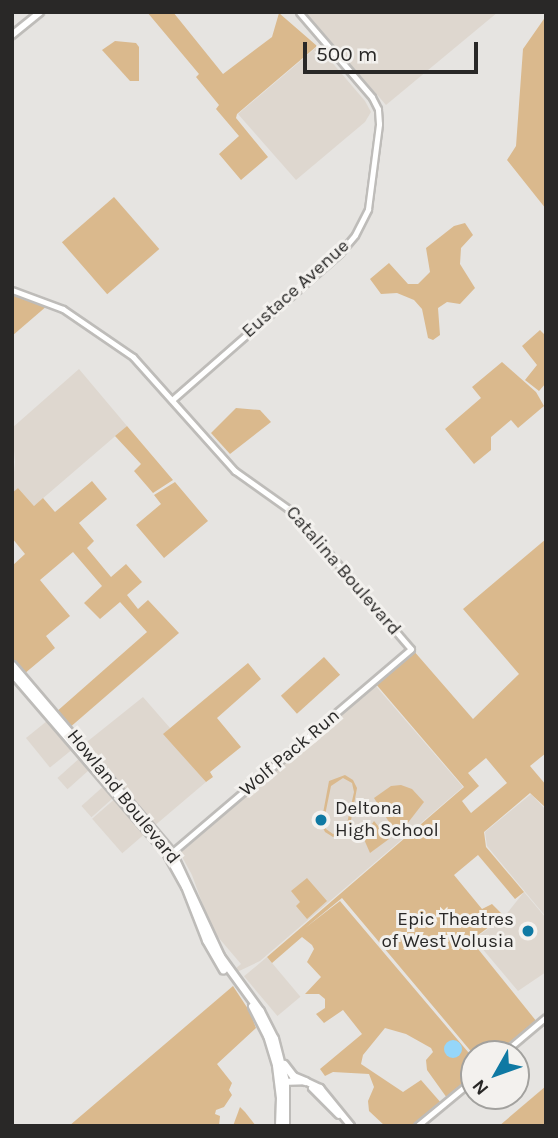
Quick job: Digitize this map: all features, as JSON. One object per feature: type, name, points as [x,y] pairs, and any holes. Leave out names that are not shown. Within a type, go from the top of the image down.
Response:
[{"type":"main road","points":[[12,35],[40,12]]},
{"type":"main road","name":"Howland Boulevard","points":[[12,665],[170,854],[220,956],[257,1009]]},
{"type":"main road","name":"Howland Boulevard","points":[[12,673],[170,854]]},
{"type":"main road","points":[[257,1009],[290,1073],[325,1092],[351,1126]]},
{"type":"main road","points":[[257,1009],[282,1084],[279,1126]]},
{"type":"main road","points":[[280,1057],[285,1126]]},
{"type":"main road","points":[[282,1084],[305,1081]]},
{"type":"main road","points":[[282,1084],[300,1084],[315,1090],[351,1126]]},
{"type":"street","name":"Eustace Avenue","points":[[172,400],[340,253],[355,235],[368,209],[379,124],[378,109],[372,97],[299,12]]},
{"type":"street","name":"Catalina Boulevard","points":[[12,290],[50,303],[80,320],[133,357],[235,471],[294,513],[411,649]]},
{"type":"street","name":"Wolf Pack Run","points":[[170,854],[411,649]]},
{"type":"street","points":[[519,1040],[546,1017]]},
{"type":"street","points":[[418,1126],[460,1091]]},
{"type":"shaded area","points":[[147,12],[173,12],[223,74],[272,37],[279,13],[317,46],[237,114],[236,118],[268,157],[241,180],[219,154],[239,136],[216,109],[219,105],[196,77],[199,74]]},
{"type":"shaded area","points":[[305,12],[498,12],[386,105]]},
{"type":"shaded area","points":[[546,16],[546,209],[507,160],[516,146],[523,49]]},
{"type":"shaded area","points":[[115,41],[136,43],[139,47],[139,81],[130,81],[102,50]]},
{"type":"shaded area","points":[[318,46],[365,101],[371,112],[365,122],[296,180],[238,114]]},
{"type":"shaded area","points":[[114,197],[159,249],[107,294],[62,242]]},
{"type":"shaded area","points":[[465,223],[473,235],[461,248],[460,264],[475,288],[460,304],[447,302],[438,308],[440,335],[433,340],[428,338],[422,309],[414,300],[397,293],[381,294],[370,279],[389,263],[408,284],[418,284],[430,272],[426,248],[454,226]]},
{"type":"shaded area","points":[[12,292],[48,305],[12,336]]},
{"type":"shaded area","points":[[540,330],[546,336],[546,383],[539,391],[525,380],[537,365],[522,346]]},
{"type":"shaded area","points":[[502,362],[536,392],[544,406],[518,428],[511,420],[491,437],[491,450],[474,464],[445,429],[481,398],[472,387]]},
{"type":"shaded area","points":[[79,369],[127,426],[34,506],[18,488],[12,493],[15,462],[12,428]]},
{"type":"shaded area","points":[[236,408],[260,410],[271,422],[230,454],[211,433]]},
{"type":"shaded area","points":[[127,426],[173,480],[153,493],[134,471],[141,464],[115,436]]},
{"type":"shaded area","points":[[92,481],[107,499],[79,523],[94,541],[87,548],[111,577],[126,564],[142,582],[127,595],[138,609],[148,600],[179,633],[68,729],[55,713],[147,632],[120,602],[100,619],[84,603],[102,586],[73,552],[40,580],[70,616],[46,636],[55,648],[24,674],[12,660],[12,566],[25,554],[12,538],[12,493],[18,488],[34,506],[43,498],[55,512]]},
{"type":"shaded area","points":[[175,482],[208,521],[164,558],[136,525],[161,504],[154,495]]},
{"type":"shaded area","points":[[546,539],[546,753],[530,766],[546,785],[546,808],[530,793],[484,832],[486,847],[524,892],[515,899],[478,855],[454,875],[482,909],[492,904],[504,916],[474,938],[474,944],[537,1022],[516,1040],[461,1040],[342,898],[305,928],[340,901],[460,1042],[460,1087],[447,1098],[427,1070],[426,1060],[433,1052],[431,1048],[406,1034],[385,1028],[363,1055],[361,1064],[403,1092],[421,1080],[442,1104],[414,1126],[385,1126],[369,1111],[368,1101],[374,1087],[369,1074],[333,1072],[325,1076],[320,1069],[362,1034],[343,1010],[324,1023],[316,1014],[325,1008],[325,999],[319,994],[305,994],[321,977],[307,962],[314,949],[312,945],[302,937],[272,963],[267,957],[464,787],[375,683],[413,650],[473,719],[519,674],[463,609]],"holes":[[[486,758],[507,783],[471,813],[462,801],[479,786],[468,773]]]},
{"type":"shaded area","points":[[324,657],[340,675],[297,714],[281,696]]},
{"type":"shaded area","points":[[248,663],[261,679],[217,718],[241,747],[210,772],[213,777],[206,782],[163,734]]},
{"type":"shaded area","name":"Deltona High School","points":[[375,685],[463,787],[260,961],[237,972],[235,969],[241,964],[212,930],[192,875],[180,853]]},
{"type":"shaded area","points":[[143,697],[170,728],[164,734],[206,782],[153,827],[83,745]]},
{"type":"shaded area","points":[[47,721],[71,751],[50,768],[26,738]]},
{"type":"shaded area","points":[[82,756],[92,767],[68,789],[57,778]]},
{"type":"shaded area","points":[[345,775],[353,780],[357,788],[349,831],[333,837],[325,832],[321,824],[329,781]],"holes":[[[343,778],[352,783],[354,792],[346,828],[333,834],[326,829],[324,820],[331,786]]]},
{"type":"shaded area","points":[[106,784],[116,795],[92,817],[81,806]]},
{"type":"shaded area","points":[[401,785],[412,789],[424,802],[407,824],[394,830],[374,798],[391,786]]},
{"type":"shaded area","points":[[531,794],[546,810],[546,917],[487,846],[485,832]]},
{"type":"shaded area","points":[[117,797],[147,832],[122,853],[92,819]]},
{"type":"shaded area","points":[[374,821],[389,839],[370,853],[363,837]]},
{"type":"shaded area","points":[[307,878],[327,901],[307,919],[296,906],[300,902],[291,891]]},
{"type":"shaded area","points":[[524,892],[546,918],[546,972],[518,991],[475,940],[475,945],[517,996],[474,944],[474,939],[504,917]]},
{"type":"shaded area","points":[[267,957],[300,997],[277,1016],[244,976]]},
{"type":"shaded area","points":[[233,986],[250,1012],[256,1028],[217,1064],[232,1083],[229,1090],[232,1095],[224,1107],[216,1110],[215,1114],[220,1116],[219,1126],[69,1126]]},
{"type":"shaded area","points":[[546,1086],[546,1126],[499,1126],[518,1110],[530,1110],[530,1100]]},
{"type":"shaded area","points":[[240,1107],[245,1112],[256,1126],[233,1126]]},
{"type":"water","points":[[453,1040],[459,1043],[459,1055],[453,1058],[447,1055],[444,1049],[447,1043]]},
{"type":"place","name":"Deltona High School","points":[[321,820]]},
{"type":"place","name":"Epic Theatres of West Volusia","points":[[528,931]]}]
